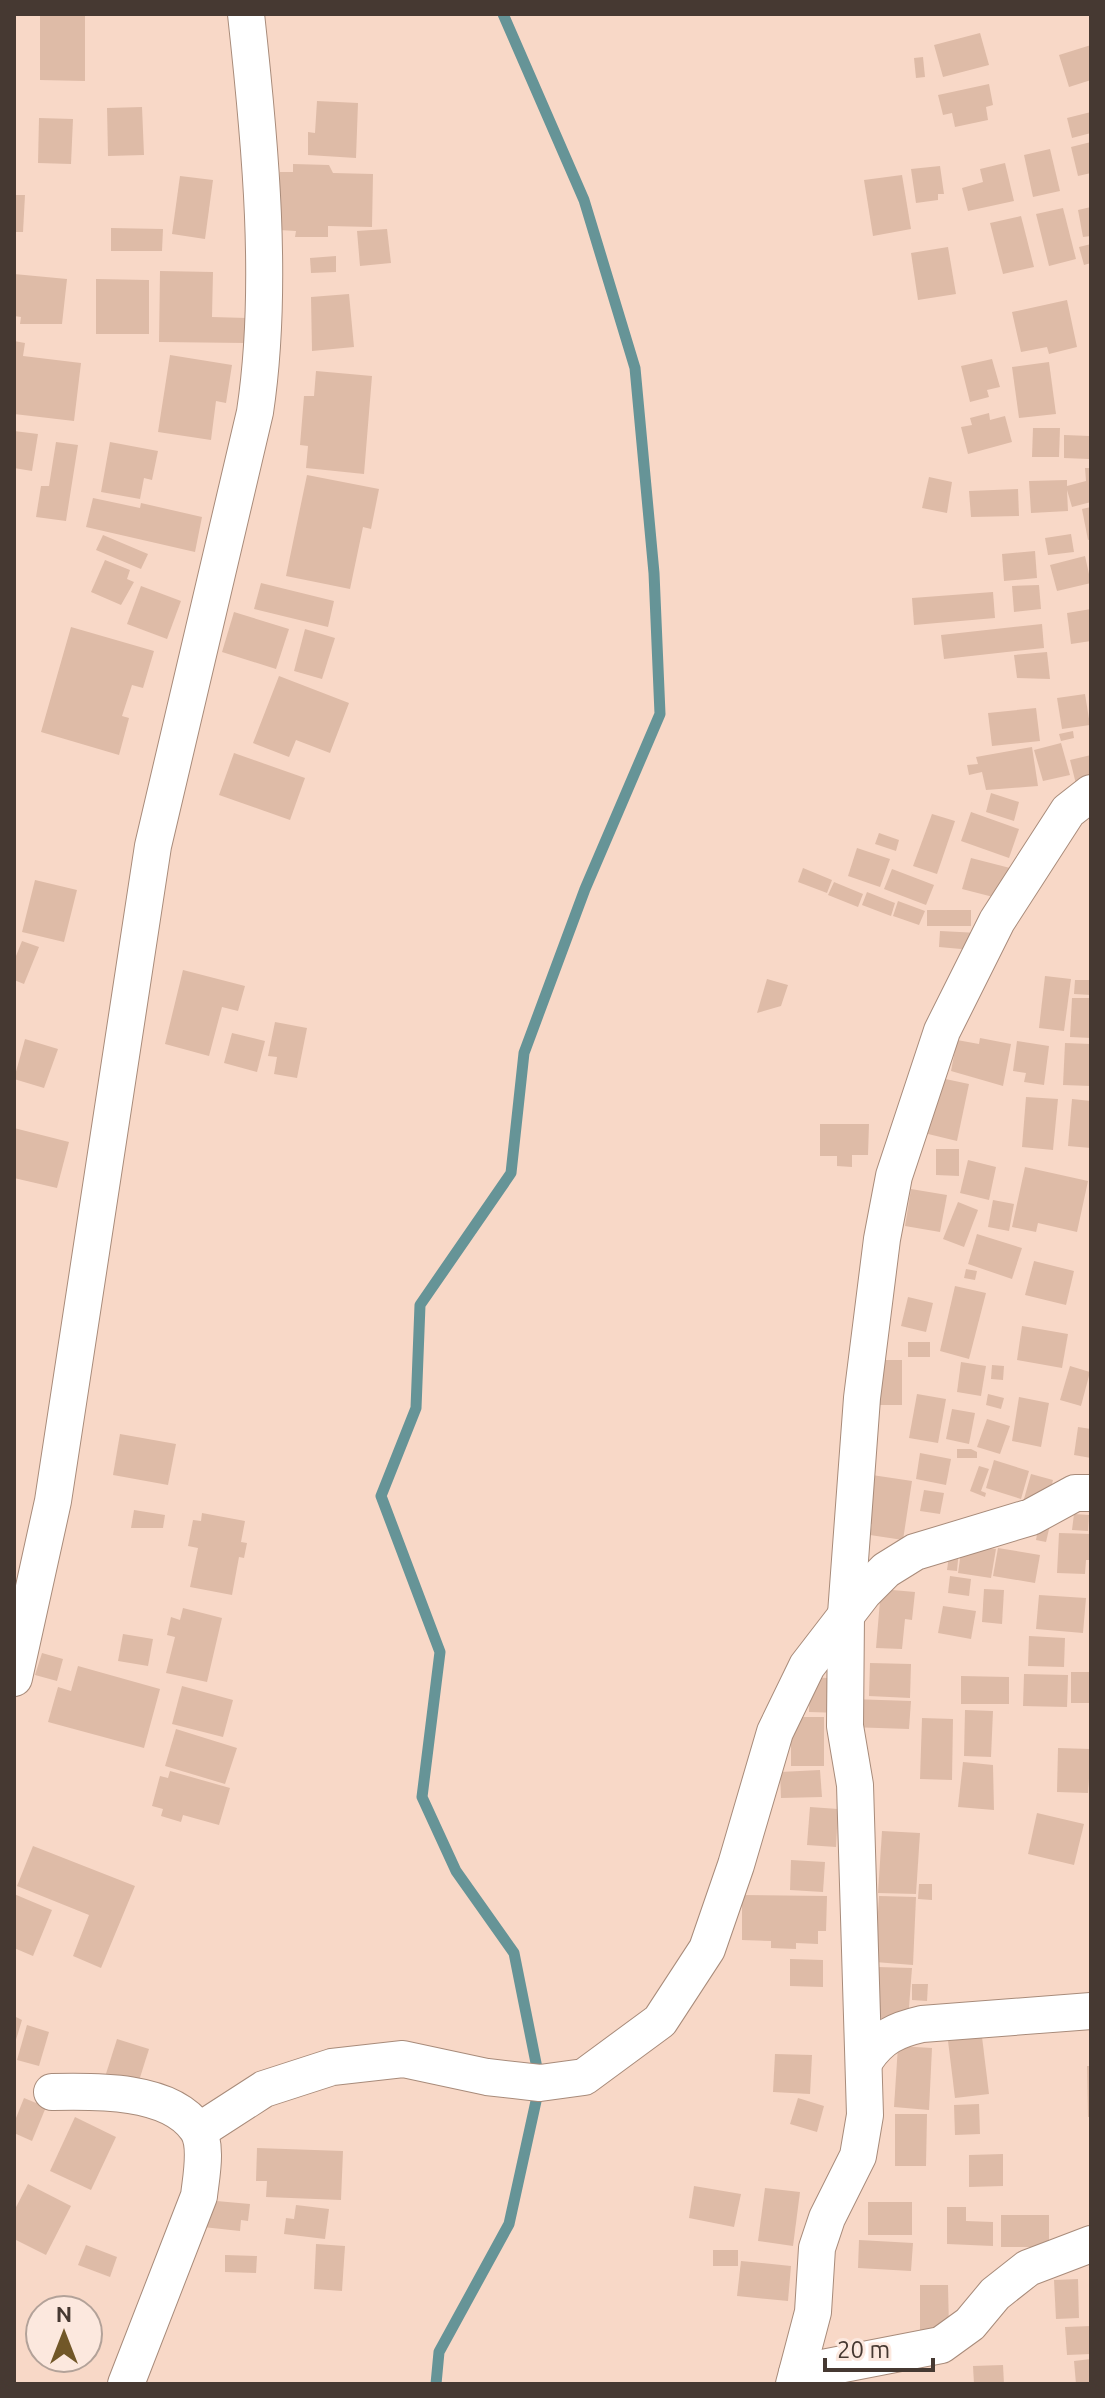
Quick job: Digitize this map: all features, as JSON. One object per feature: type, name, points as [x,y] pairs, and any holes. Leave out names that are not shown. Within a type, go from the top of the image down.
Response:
[{"type":"street","points":[[14,1678],[53,1501],[153,846],[255,412],[262,364],[265,307],[254,89],[246,14]]},
{"type":"street","points":[[1091,793],[1068,811],[997,921],[942,1031],[894,1176],[882,1239],[862,1398],[846,1614],[845,1726],[855,1785],[866,2059],[865,2115],[858,2156],[827,2218],[817,2248],[813,2312],[795,2379],[941,2345],[970,2324],[995,2294],[1028,2268],[1091,2244]]},
{"type":"street","points":[[199,2131],[264,2089],[332,2067],[403,2059],[527,2082],[584,2077],[660,2021],[707,1949],[775,1732],[807,1666],[846,1614],[886,1570],[915,1552],[1031,1517],[1086,1492]]},
{"type":"street","points":[[866,2059],[887,2036],[922,2024],[1091,2011]]},
{"type":"street","points":[[52,2092],[113,2091],[178,2109],[199,2131],[203,2164],[199,2196],[126,2384]]},
{"type":"building","points":[[40,14],[85,14],[85,81],[40,80]]},
{"type":"building","points":[[980,33],[989,65],[943,77],[934,45]]},
{"type":"building","points":[[1091,45],[1091,80],[1069,87],[1059,55]]},
{"type":"building","points":[[923,57],[925,77],[916,78],[914,58]]},
{"type":"building","points":[[989,84],[993,105],[986,107],[988,120],[955,127],[952,113],[943,115],[938,95]]},
{"type":"building","points":[[317,101],[358,103],[356,158],[308,155],[308,132],[315,133]]},
{"type":"building","points":[[142,107],[144,155],[108,156],[107,108]]},
{"type":"building","points":[[1091,112],[1091,133],[1072,138],[1067,118]]},
{"type":"building","points":[[39,118],[73,119],[71,164],[38,163]]},
{"type":"building","points":[[1091,142],[1091,173],[1078,176],[1071,147]]},
{"type":"building","points":[[1050,149],[1060,191],[1033,197],[1024,155]]},
{"type":"building","points":[[1005,163],[1014,201],[968,211],[962,188],[983,182],[980,169]]},
{"type":"building","points":[[293,164],[329,165],[333,173],[373,174],[372,227],[328,226],[328,237],[295,237],[296,231],[279,230],[280,172],[293,172]]},
{"type":"building","points":[[940,166],[944,194],[938,194],[938,200],[916,203],[911,169]]},
{"type":"building","points":[[902,175],[911,229],[873,236],[864,180]]},
{"type":"building","points":[[180,176],[213,180],[205,239],[172,234]]},
{"type":"building","points":[[14,195],[25,195],[23,232],[14,232]]},
{"type":"building","points":[[1091,207],[1091,236],[1083,237],[1078,210]]},
{"type":"building","points":[[1063,208],[1076,259],[1049,266],[1036,214]]},
{"type":"building","points":[[1021,216],[1034,267],[1003,274],[990,223]]},
{"type":"building","points":[[111,228],[163,229],[162,251],[111,251]]},
{"type":"building","points":[[387,229],[391,263],[360,266],[357,231]]},
{"type":"building","points":[[1091,244],[1091,263],[1084,265],[1079,247]]},
{"type":"building","points":[[948,247],[956,294],[918,300],[911,253]]},
{"type":"building","points":[[336,256],[336,272],[311,273],[310,258]]},
{"type":"building","points":[[160,271],[213,272],[212,317],[247,318],[246,343],[159,342]]},
{"type":"building","points":[[14,274],[67,279],[62,324],[20,324],[21,317],[14,316]]},
{"type":"building","points":[[96,279],[149,280],[149,334],[96,334]]},
{"type":"building","points":[[349,294],[354,347],[312,351],[311,297]]},
{"type":"building","points":[[1067,300],[1077,347],[1049,354],[1047,347],[1021,352],[1012,312]]},
{"type":"building","points":[[14,341],[25,343],[23,356],[81,363],[74,421],[14,414]]},
{"type":"building","points":[[170,355],[232,365],[226,403],[216,401],[211,440],[158,432]]},
{"type":"building","points":[[992,359],[1000,387],[987,390],[989,397],[970,402],[961,366]]},
{"type":"building","points":[[1049,362],[1056,414],[1019,418],[1012,367]]},
{"type":"building","points":[[316,371],[372,376],[364,474],[306,468],[308,446],[300,445],[304,396],[314,396]]},
{"type":"building","points":[[989,413],[990,420],[1005,416],[1012,442],[968,454],[961,427],[972,425],[970,418]]},
{"type":"building","points":[[1033,428],[1060,428],[1059,457],[1032,457]]},
{"type":"building","points":[[14,431],[38,434],[32,471],[14,468]]},
{"type":"building","points":[[1064,435],[1090,436],[1089,459],[1064,458]]},
{"type":"building","points":[[56,442],[78,445],[66,521],[36,517],[41,486],[49,486]]},
{"type":"building","points":[[110,442],[158,451],[152,480],[144,478],[140,499],[101,492]]},
{"type":"building","points":[[1085,468],[1091,468],[1091,502],[1072,507],[1067,490],[1068,511],[1031,513],[1029,481],[1067,480],[1067,486],[1086,481]]},
{"type":"building","points":[[307,475],[379,489],[371,529],[363,527],[350,589],[286,576]]},
{"type":"building","points":[[929,477],[952,482],[947,513],[922,508]]},
{"type":"building","points":[[1018,489],[1019,516],[971,517],[969,491]]},
{"type":"building","points":[[93,498],[140,508],[141,503],[202,517],[195,552],[86,527]]},
{"type":"building","points":[[1091,507],[1091,539],[1088,540],[1082,509]]},
{"type":"building","points":[[1071,534],[1074,552],[1048,555],[1045,538]]},
{"type":"building","points":[[103,535],[148,554],[141,569],[96,550]]},
{"type":"building","points":[[1035,551],[1037,578],[1004,581],[1002,554]]},
{"type":"building","points":[[1085,556],[1091,583],[1057,591],[1050,565]]},
{"type":"building","points":[[105,560],[130,570],[127,579],[134,582],[121,605],[91,592]]},
{"type":"building","points":[[261,583],[334,601],[328,627],[254,609]]},
{"type":"building","points":[[1039,585],[1041,609],[1014,612],[1012,586]]},
{"type":"building","points":[[141,586],[181,601],[167,639],[127,624]]},
{"type":"building","points":[[993,592],[995,618],[914,625],[912,598]]},
{"type":"building","points":[[1091,609],[1091,641],[1071,644],[1067,613]]},
{"type":"building","points":[[234,612],[289,629],[276,669],[222,652]]},
{"type":"building","points":[[1042,624],[1044,648],[944,659],[941,635]]},
{"type":"building","points":[[71,627],[154,651],[143,688],[132,685],[122,716],[129,718],[119,755],[41,732]]},
{"type":"building","points":[[305,629],[335,638],[322,679],[294,671]]},
{"type":"building","points":[[1047,652],[1050,679],[1017,678],[1014,655]]},
{"type":"building","points":[[279,676],[349,703],[330,753],[296,740],[289,757],[253,743]]},
{"type":"building","points":[[1085,694],[1090,725],[1062,729],[1057,698]]},
{"type":"building","points":[[1036,708],[1040,741],[992,746],[988,713]]},
{"type":"building","points":[[1073,731],[1074,738],[1061,741],[1059,734]]},
{"type":"building","points":[[1061,743],[1070,775],[1043,781],[1034,750]]},
{"type":"building","points":[[1032,747],[1038,786],[986,790],[982,772],[969,775],[967,765],[978,764],[976,757]]},
{"type":"building","points":[[234,753],[305,778],[290,820],[219,795]]},
{"type":"building","points":[[1091,755],[1091,780],[1076,784],[1070,760]]},
{"type":"building","points":[[991,793],[1019,802],[1014,821],[986,812]]},
{"type":"building","points":[[971,812],[1019,829],[1009,858],[961,841]]},
{"type":"building","points":[[932,814],[955,821],[937,874],[913,866]]},
{"type":"building","points":[[879,833],[899,840],[896,851],[875,844]]},
{"type":"building","points":[[857,848],[890,859],[880,887],[848,876]]},
{"type":"building","points":[[971,858],[1010,868],[1001,899],[962,889]]},
{"type":"building","points":[[803,868],[832,880],[827,893],[798,882]]},
{"type":"building","points":[[892,869],[934,885],[926,905],[884,889]]},
{"type":"building","points":[[35,880],[77,890],[64,942],[22,932]]},
{"type":"building","points":[[834,882],[863,894],[858,907],[828,895]]},
{"type":"building","points":[[867,892],[895,903],[891,916],[862,905]]},
{"type":"building","points":[[898,901],[925,911],[919,925],[893,916]]},
{"type":"building","points":[[927,910],[971,910],[971,926],[927,926]]},
{"type":"building","points":[[940,931],[979,933],[972,950],[939,947]]},
{"type":"building","points":[[22,941],[39,947],[24,984],[14,980],[14,961]]},
{"type":"building","points":[[183,970],[245,986],[238,1011],[222,1007],[209,1056],[165,1044]]},
{"type":"building","points":[[1045,976],[1071,979],[1064,1031],[1039,1028]]},
{"type":"building","points":[[767,979],[788,985],[781,1006],[757,1013]]},
{"type":"building","points":[[1075,980],[1091,980],[1091,995],[1074,994]]},
{"type":"building","points":[[1072,998],[1091,998],[1091,1038],[1070,1037]]},
{"type":"building","points":[[275,1022],[307,1028],[297,1078],[274,1074],[277,1057],[268,1056]]},
{"type":"building","points":[[232,1033],[265,1041],[257,1072],[224,1063]]},
{"type":"building","points":[[980,1038],[1011,1044],[1003,1086],[951,1071],[957,1040],[979,1044]]},
{"type":"building","points":[[25,1039],[58,1049],[44,1088],[14,1079]]},
{"type":"building","points":[[1017,1041],[1049,1046],[1044,1085],[1024,1082],[1026,1073],[1013,1071]]},
{"type":"building","points":[[1065,1043],[1091,1044],[1091,1086],[1063,1085]]},
{"type":"building","points":[[936,1077],[969,1084],[957,1141],[924,1133]]},
{"type":"building","points":[[1026,1097],[1058,1099],[1053,1150],[1022,1147]]},
{"type":"building","points":[[1072,1099],[1091,1101],[1091,1148],[1068,1146]]},
{"type":"building","points":[[820,1124],[869,1124],[868,1155],[852,1155],[852,1167],[837,1166],[837,1156],[820,1156]]},
{"type":"building","points":[[14,1128],[69,1142],[57,1188],[14,1178]]},
{"type":"building","points":[[936,1149],[959,1149],[959,1176],[936,1175]]},
{"type":"building","points":[[968,1160],[996,1167],[989,1200],[960,1193]]},
{"type":"building","points":[[1025,1167],[1088,1181],[1077,1232],[1038,1223],[1036,1232],[1012,1227]]},
{"type":"building","points":[[911,1189],[947,1195],[940,1232],[905,1226]]},
{"type":"building","points":[[993,1200],[1014,1204],[1009,1231],[988,1227]]},
{"type":"building","points":[[958,1202],[978,1210],[964,1247],[943,1239]]},
{"type":"building","points":[[977,1234],[1022,1248],[1012,1279],[968,1264]]},
{"type":"building","points":[[1034,1261],[1074,1271],[1066,1305],[1025,1295]]},
{"type":"building","points":[[966,1269],[977,1271],[975,1280],[964,1278]]},
{"type":"building","points":[[955,1286],[986,1293],[969,1359],[940,1351]]},
{"type":"building","points":[[908,1297],[933,1303],[926,1332],[901,1326]]},
{"type":"building","points":[[1022,1326],[1068,1334],[1062,1368],[1017,1360]]},
{"type":"building","points":[[908,1342],[930,1342],[930,1357],[908,1357]]},
{"type":"building","points":[[872,1360],[902,1360],[902,1405],[872,1405]]},
{"type":"building","points":[[961,1362],[986,1366],[981,1396],[957,1392]]},
{"type":"building","points":[[992,1365],[1004,1366],[1003,1380],[991,1379]]},
{"type":"building","points":[[1070,1366],[1090,1372],[1081,1406],[1060,1400]]},
{"type":"building","points":[[917,1394],[946,1399],[938,1443],[909,1438]]},
{"type":"building","points":[[988,1394],[1004,1398],[1001,1409],[986,1405]]},
{"type":"building","points":[[1019,1397],[1049,1403],[1041,1447],[1012,1441]]},
{"type":"building","points":[[952,1409],[975,1413],[969,1444],[946,1439]]},
{"type":"building","points":[[987,1419],[1010,1426],[1000,1454],[977,1447]]},
{"type":"building","points":[[1078,1427],[1091,1429],[1091,1458],[1074,1455]]},
{"type":"building","points":[[120,1434],[176,1444],[168,1485],[113,1475]]},
{"type":"building","points":[[957,1449],[971,1449],[977,1452],[977,1458],[957,1458]]},
{"type":"building","points":[[920,1453],[951,1459],[946,1485],[916,1479]]},
{"type":"building","points":[[994,1460],[1029,1471],[1021,1499],[986,1488]]},
{"type":"building","points":[[979,1466],[989,1469],[981,1491],[986,1493],[985,1497],[970,1491]]},
{"type":"building","points":[[1031,1474],[1053,1480],[1049,1496],[1022,1506]]},
{"type":"building","points":[[872,1475],[912,1481],[903,1540],[870,1535],[872,1524],[864,1522]]},
{"type":"building","points":[[924,1490],[944,1493],[940,1514],[920,1511]]},
{"type":"building","points":[[134,1510],[165,1515],[163,1528],[131,1528]]},
{"type":"building","points":[[202,1513],[245,1521],[241,1542],[247,1543],[244,1558],[239,1557],[232,1595],[190,1587],[198,1548],[188,1546],[193,1520],[201,1521]]},
{"type":"building","points":[[1074,1514],[1089,1515],[1088,1531],[1072,1530]]},
{"type":"building","points":[[1039,1524],[1050,1525],[1046,1542],[1036,1540]]},
{"type":"building","points":[[1059,1533],[1091,1534],[1091,1560],[1086,1560],[1085,1574],[1057,1573]]},
{"type":"building","points":[[962,1545],[996,1549],[991,1578],[958,1573]]},
{"type":"building","points":[[950,1548],[959,1549],[957,1571],[947,1570]]},
{"type":"building","points":[[998,1548],[1040,1555],[1035,1583],[993,1576]]},
{"type":"building","points":[[950,1576],[971,1579],[969,1596],[948,1593]]},
{"type":"building","points":[[881,1589],[915,1592],[912,1620],[905,1619],[902,1649],[876,1648]]},
{"type":"building","points":[[984,1589],[1004,1590],[1002,1624],[982,1622]]},
{"type":"building","points":[[1039,1595],[1086,1598],[1083,1633],[1036,1629]]},
{"type":"building","points":[[943,1606],[976,1611],[971,1639],[938,1633]]},
{"type":"building","points":[[183,1608],[222,1618],[207,1682],[166,1673],[175,1637],[167,1635],[171,1617],[180,1620]]},
{"type":"building","points":[[123,1634],[153,1639],[148,1666],[118,1661]]},
{"type":"building","points":[[1029,1636],[1065,1638],[1064,1667],[1028,1666]]},
{"type":"building","points":[[42,1653],[63,1659],[57,1681],[35,1675]]},
{"type":"building","points":[[870,1663],[911,1664],[910,1698],[869,1696]]},
{"type":"building","points":[[78,1666],[160,1689],[144,1748],[48,1722],[58,1687],[71,1691]]},
{"type":"building","points":[[1071,1672],[1091,1672],[1091,1703],[1071,1703]]},
{"type":"building","points":[[1024,1674],[1068,1675],[1067,1707],[1023,1706]]},
{"type":"building","points":[[961,1676],[1009,1677],[1009,1704],[961,1704]]},
{"type":"building","points":[[810,1677],[843,1679],[842,1713],[809,1712]]},
{"type":"building","points":[[182,1686],[233,1700],[223,1737],[172,1724]]},
{"type":"building","points":[[851,1699],[911,1701],[909,1729],[849,1727]]},
{"type":"building","points":[[965,1710],[993,1711],[991,1757],[964,1756]]},
{"type":"building","points":[[791,1717],[824,1717],[824,1766],[791,1766]]},
{"type":"building","points":[[922,1718],[953,1719],[952,1780],[920,1779]]},
{"type":"building","points":[[176,1729],[237,1748],[225,1784],[165,1766]]},
{"type":"building","points":[[1058,1748],[1091,1749],[1088,1793],[1057,1792]]},
{"type":"building","points":[[963,1762],[993,1765],[994,1810],[958,1807]]},
{"type":"building","points":[[820,1770],[822,1797],[781,1798],[780,1772]]},
{"type":"building","points":[[170,1771],[230,1788],[219,1825],[183,1815],[181,1822],[161,1816],[163,1809],[152,1806],[160,1776],[168,1778]]},
{"type":"building","points":[[810,1807],[838,1809],[836,1847],[807,1845]]},
{"type":"building","points":[[1037,1813],[1084,1824],[1074,1865],[1028,1854]]},
{"type":"building","points":[[882,1831],[920,1833],[916,1894],[878,1893]]},
{"type":"building","points":[[33,1846],[135,1886],[101,1968],[73,1956],[89,1915],[17,1886]]},
{"type":"building","points":[[791,1860],[825,1862],[823,1892],[790,1890]]},
{"type":"building","points":[[919,1884],[932,1884],[932,1900],[918,1899]]},
{"type":"building","points":[[14,1894],[52,1910],[33,1956],[14,1948]]},
{"type":"building","points":[[742,1895],[827,1896],[826,1931],[818,1931],[818,1944],[796,1943],[796,1949],[771,1948],[771,1941],[742,1940]]},
{"type":"building","points":[[879,1896],[916,1897],[913,1965],[875,1962]]},
{"type":"building","points":[[790,1959],[823,1960],[823,1987],[790,1986]]},
{"type":"building","points":[[877,1967],[912,1968],[908,2020],[874,2018]]},
{"type":"building","points":[[912,1984],[928,1984],[927,2001],[912,2000]]},
{"type":"building","points":[[14,2016],[22,2020],[15,2043],[14,2043]]},
{"type":"building","points":[[27,2025],[49,2032],[39,2066],[17,2060]]},
{"type":"building","points":[[982,2037],[989,2094],[955,2098],[948,2041]]},
{"type":"building","points":[[117,2039],[149,2049],[137,2087],[105,2077]]},
{"type":"building","points":[[898,2046],[932,2048],[929,2110],[894,2107]]},
{"type":"building","points":[[775,2054],[812,2055],[810,2094],[773,2092]]},
{"type":"building","points":[[1087,2066],[1091,2066],[1091,2117],[1088,2117]]},
{"type":"building","points":[[24,2098],[46,2107],[32,2141],[14,2133],[14,2123]]},
{"type":"building","points":[[798,2098],[824,2106],[817,2132],[790,2124]]},
{"type":"building","points":[[979,2104],[980,2134],[955,2135],[954,2105]]},
{"type":"building","points":[[895,2114],[927,2114],[926,2166],[895,2166]]},
{"type":"building","points":[[75,2117],[116,2137],[91,2190],[50,2171]]},
{"type":"building","points":[[257,2148],[343,2151],[341,2200],[266,2197],[267,2181],[256,2181]]},
{"type":"building","points":[[1003,2154],[1003,2186],[969,2187],[969,2155]]},
{"type":"building","points":[[28,2184],[71,2206],[46,2255],[14,2239],[14,2211]]},
{"type":"building","points":[[694,2186],[741,2194],[734,2227],[689,2218]]},
{"type":"building","points":[[765,2188],[800,2192],[793,2246],[758,2241]]},
{"type":"building","points":[[205,2200],[250,2204],[248,2221],[241,2220],[240,2231],[203,2227]]},
{"type":"building","points":[[868,2202],[912,2202],[912,2235],[868,2235]]},
{"type":"building","points":[[296,2205],[329,2209],[325,2239],[284,2234],[286,2218],[294,2219]]},
{"type":"building","points":[[947,2207],[966,2207],[966,2221],[993,2222],[993,2246],[947,2244]]},
{"type":"building","points":[[1001,2215],[1049,2215],[1049,2247],[1001,2247]]},
{"type":"building","points":[[859,2240],[913,2243],[911,2271],[858,2268]]},
{"type":"building","points":[[316,2244],[345,2246],[342,2291],[314,2289]]},
{"type":"building","points":[[86,2245],[117,2257],[110,2277],[78,2265]]},
{"type":"building","points":[[713,2250],[738,2250],[738,2266],[713,2266]]},
{"type":"building","points":[[225,2255],[257,2256],[256,2273],[225,2272]]},
{"type":"building","points":[[741,2261],[791,2266],[788,2301],[737,2296]]},
{"type":"building","points":[[1078,2279],[1079,2318],[1056,2319],[1054,2280]]},
{"type":"building","points":[[920,2285],[948,2285],[949,2329],[920,2330]]},
{"type":"building","points":[[1091,2326],[1091,2354],[1067,2355],[1065,2327]]},
{"type":"building","points":[[1091,2359],[1091,2384],[1076,2384],[1074,2361]]},
{"type":"building","points":[[1003,2365],[1004,2384],[974,2384],[973,2366]]},
{"type":"waterway","points":[[436,2384],[439,2352],[509,2224],[540,2083],[514,1953],[456,1871],[422,1797],[440,1652],[381,1496],[416,1408],[420,1305],[511,1173],[524,1053],[585,889],[660,714],[654,573],[635,368],[584,200],[503,14]]}]
